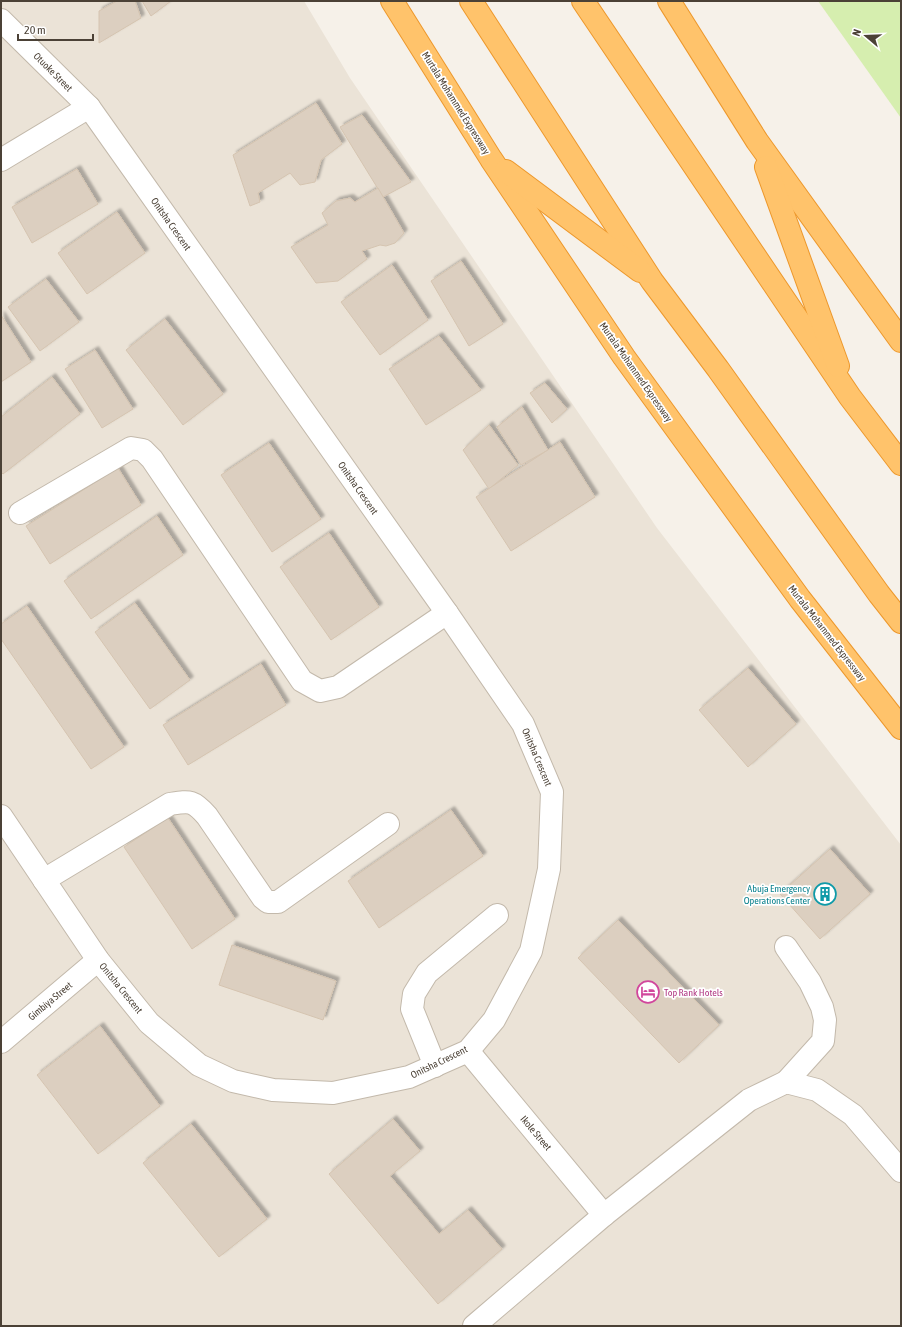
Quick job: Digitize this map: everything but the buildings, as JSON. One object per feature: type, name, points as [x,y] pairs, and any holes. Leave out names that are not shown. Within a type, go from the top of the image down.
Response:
[{"type":"highway","name":"Murtala Mohammed Expressway","points":[[392,1],[491,159],[624,357],[795,592],[901,728]]},
{"type":"highway","points":[[471,1],[652,281],[718,369],[879,594],[901,622]]},
{"type":"highway","points":[[583,1],[850,397],[901,464]]},
{"type":"highway","points":[[669,1],[757,141],[901,341]]},
{"type":"highway","points":[[757,141],[850,397]]},
{"type":"highway","points":[[491,159],[652,281]]},
{"type":"street","name":"Otuoke Street","points":[[1,20],[88,107]]},
{"type":"street","points":[[1,160],[88,107]]},
{"type":"street","name":"Onitsha Crescent","points":[[1,816],[98,960],[149,1023],[199,1065],[233,1081],[273,1090],[333,1093],[409,1077],[468,1051],[494,1020],[531,951],[549,869],[552,792],[523,724],[447,613],[88,107]]},
{"type":"street","points":[[20,514],[130,448],[143,450],[152,459],[302,681],[320,691],[338,687],[447,613]]},
{"type":"street","points":[[44,880],[170,804],[185,802],[197,805],[207,816],[263,898],[268,902],[278,902],[388,824]]},
{"type":"street","points":[[435,1066],[412,1009],[414,994],[427,973],[497,915]]},
{"type":"street","points":[[474,1326],[604,1215],[749,1100],[786,1082],[823,1041],[825,1020],[822,1007],[810,982],[786,947]]},
{"type":"street","name":"Gimbiya Street","points":[[1,1042],[98,960]]},
{"type":"street","name":"Ikole Street","points":[[468,1051],[604,1215]]},
{"type":"street","points":[[786,1082],[817,1090],[853,1115],[901,1171]]},
{"type":"shaded area","points":[[1,1],[304,1],[350,78],[657,528],[901,845],[901,1326],[1,1326]]},
{"type":"green space","points":[[818,1],[901,1],[901,118]]},
{"type":"place","name":"Abuja Emergency Operations Center","points":[[825,894]]},
{"type":"place","name":"Top Rank Hotels","points":[[648,992]]}]
